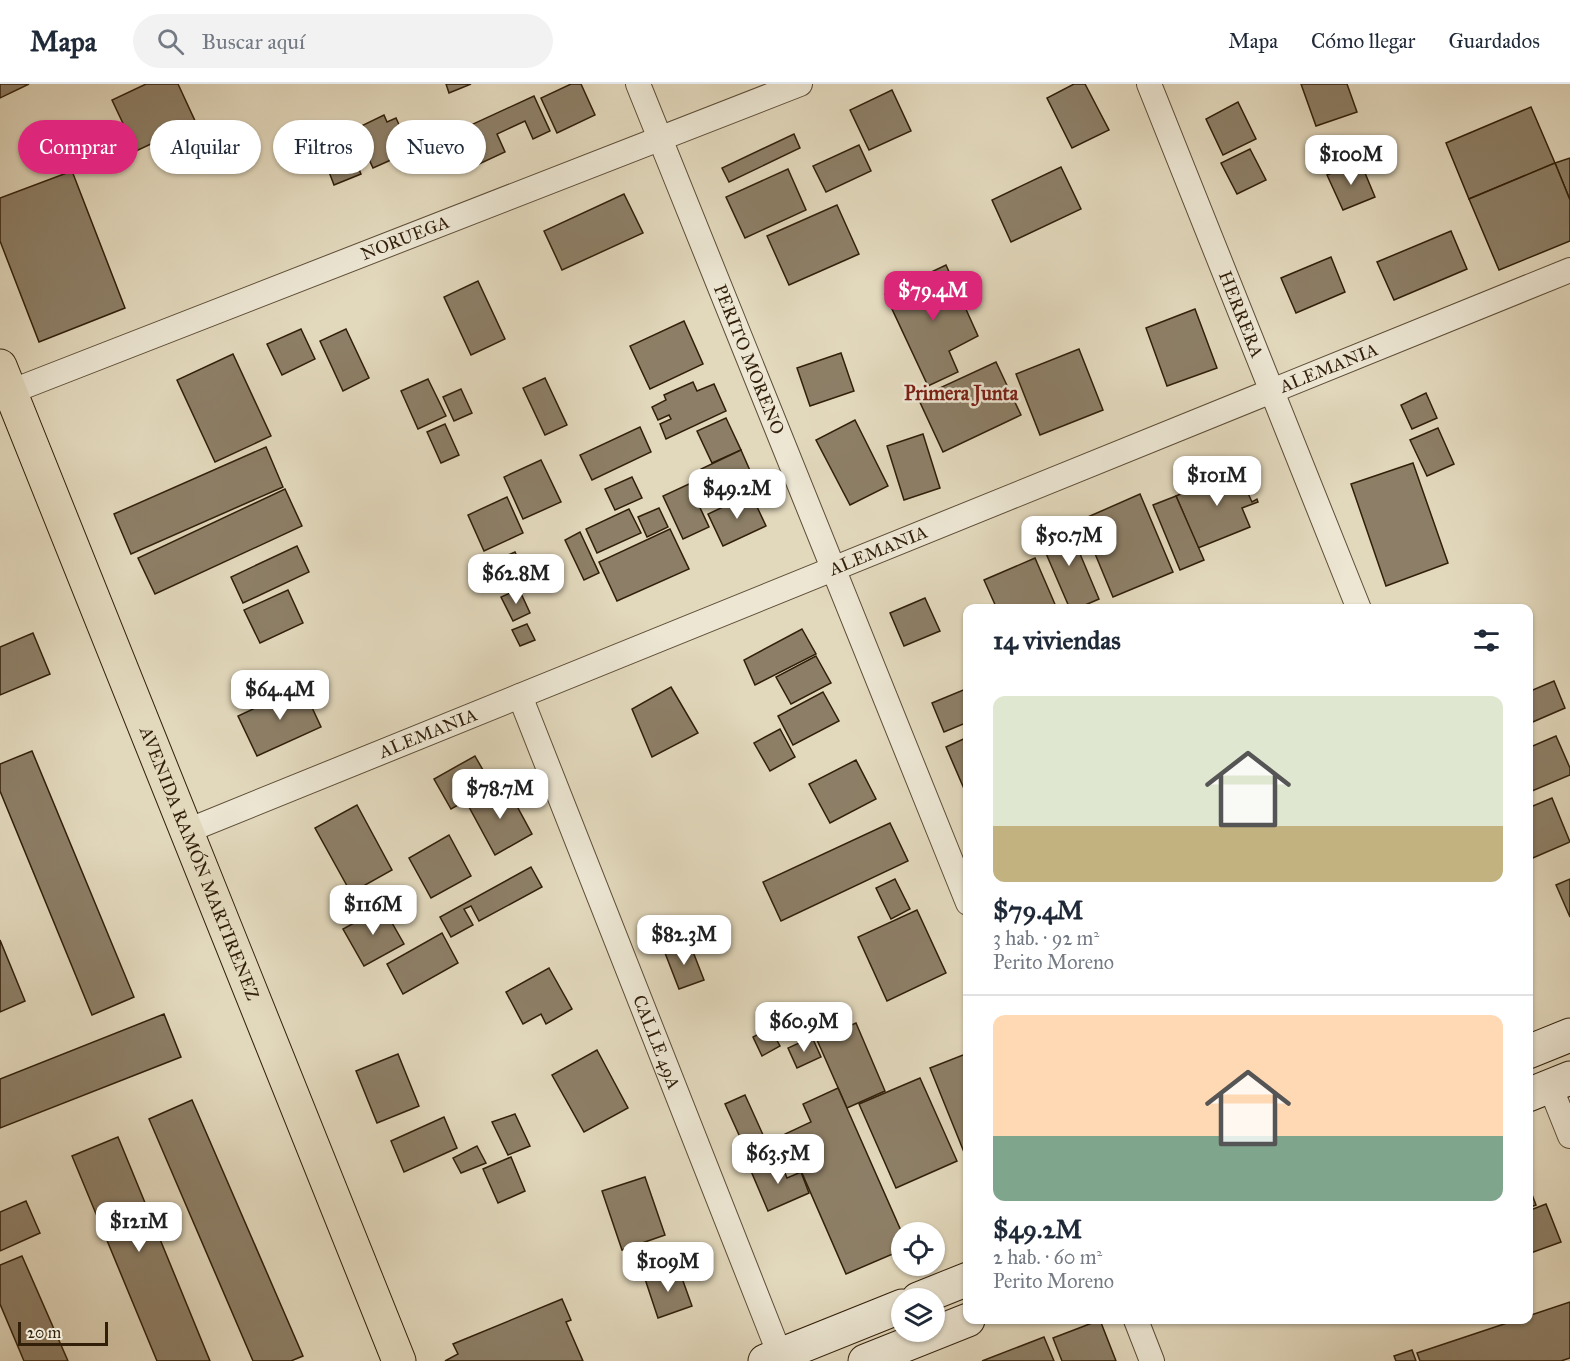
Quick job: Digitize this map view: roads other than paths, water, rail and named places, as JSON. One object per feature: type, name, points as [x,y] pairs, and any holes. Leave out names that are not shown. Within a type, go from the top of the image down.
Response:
[{"type":"main road","name":"AVENIDA RAMÓN MARTIRENEZ","points":[[5,379],[399,1361]]},
{"type":"main road","points":[[1533,1044],[1570,1035]]},
{"type":"main road","points":[[945,1288],[963,1281]]},
{"type":"main road","points":[[772,1358],[891,1310]]},
{"type":"main road","points":[[865,1361],[963,1322]]},
{"type":"street","name":"PERITO MORENO","points":[[638,84],[963,891]]},
{"type":"street","name":"NORUEGA","points":[[5,379],[660,138],[800,84]]},
{"type":"street","name":"HERRERA","points":[[1149,84],[1357,604]]},
{"type":"street","name":"ALEMANIA","points":[[187,831],[1570,270]]},
{"type":"street","name":"CALLE 49A","points":[[519,696],[772,1358]]},
{"type":"street","points":[[1550,1086],[1570,1136]]},
{"type":"street","points":[[1138,1324],[1152,1361]]},
{"type":"district","name":"Primera Junta","points":[[961,393]]}]
